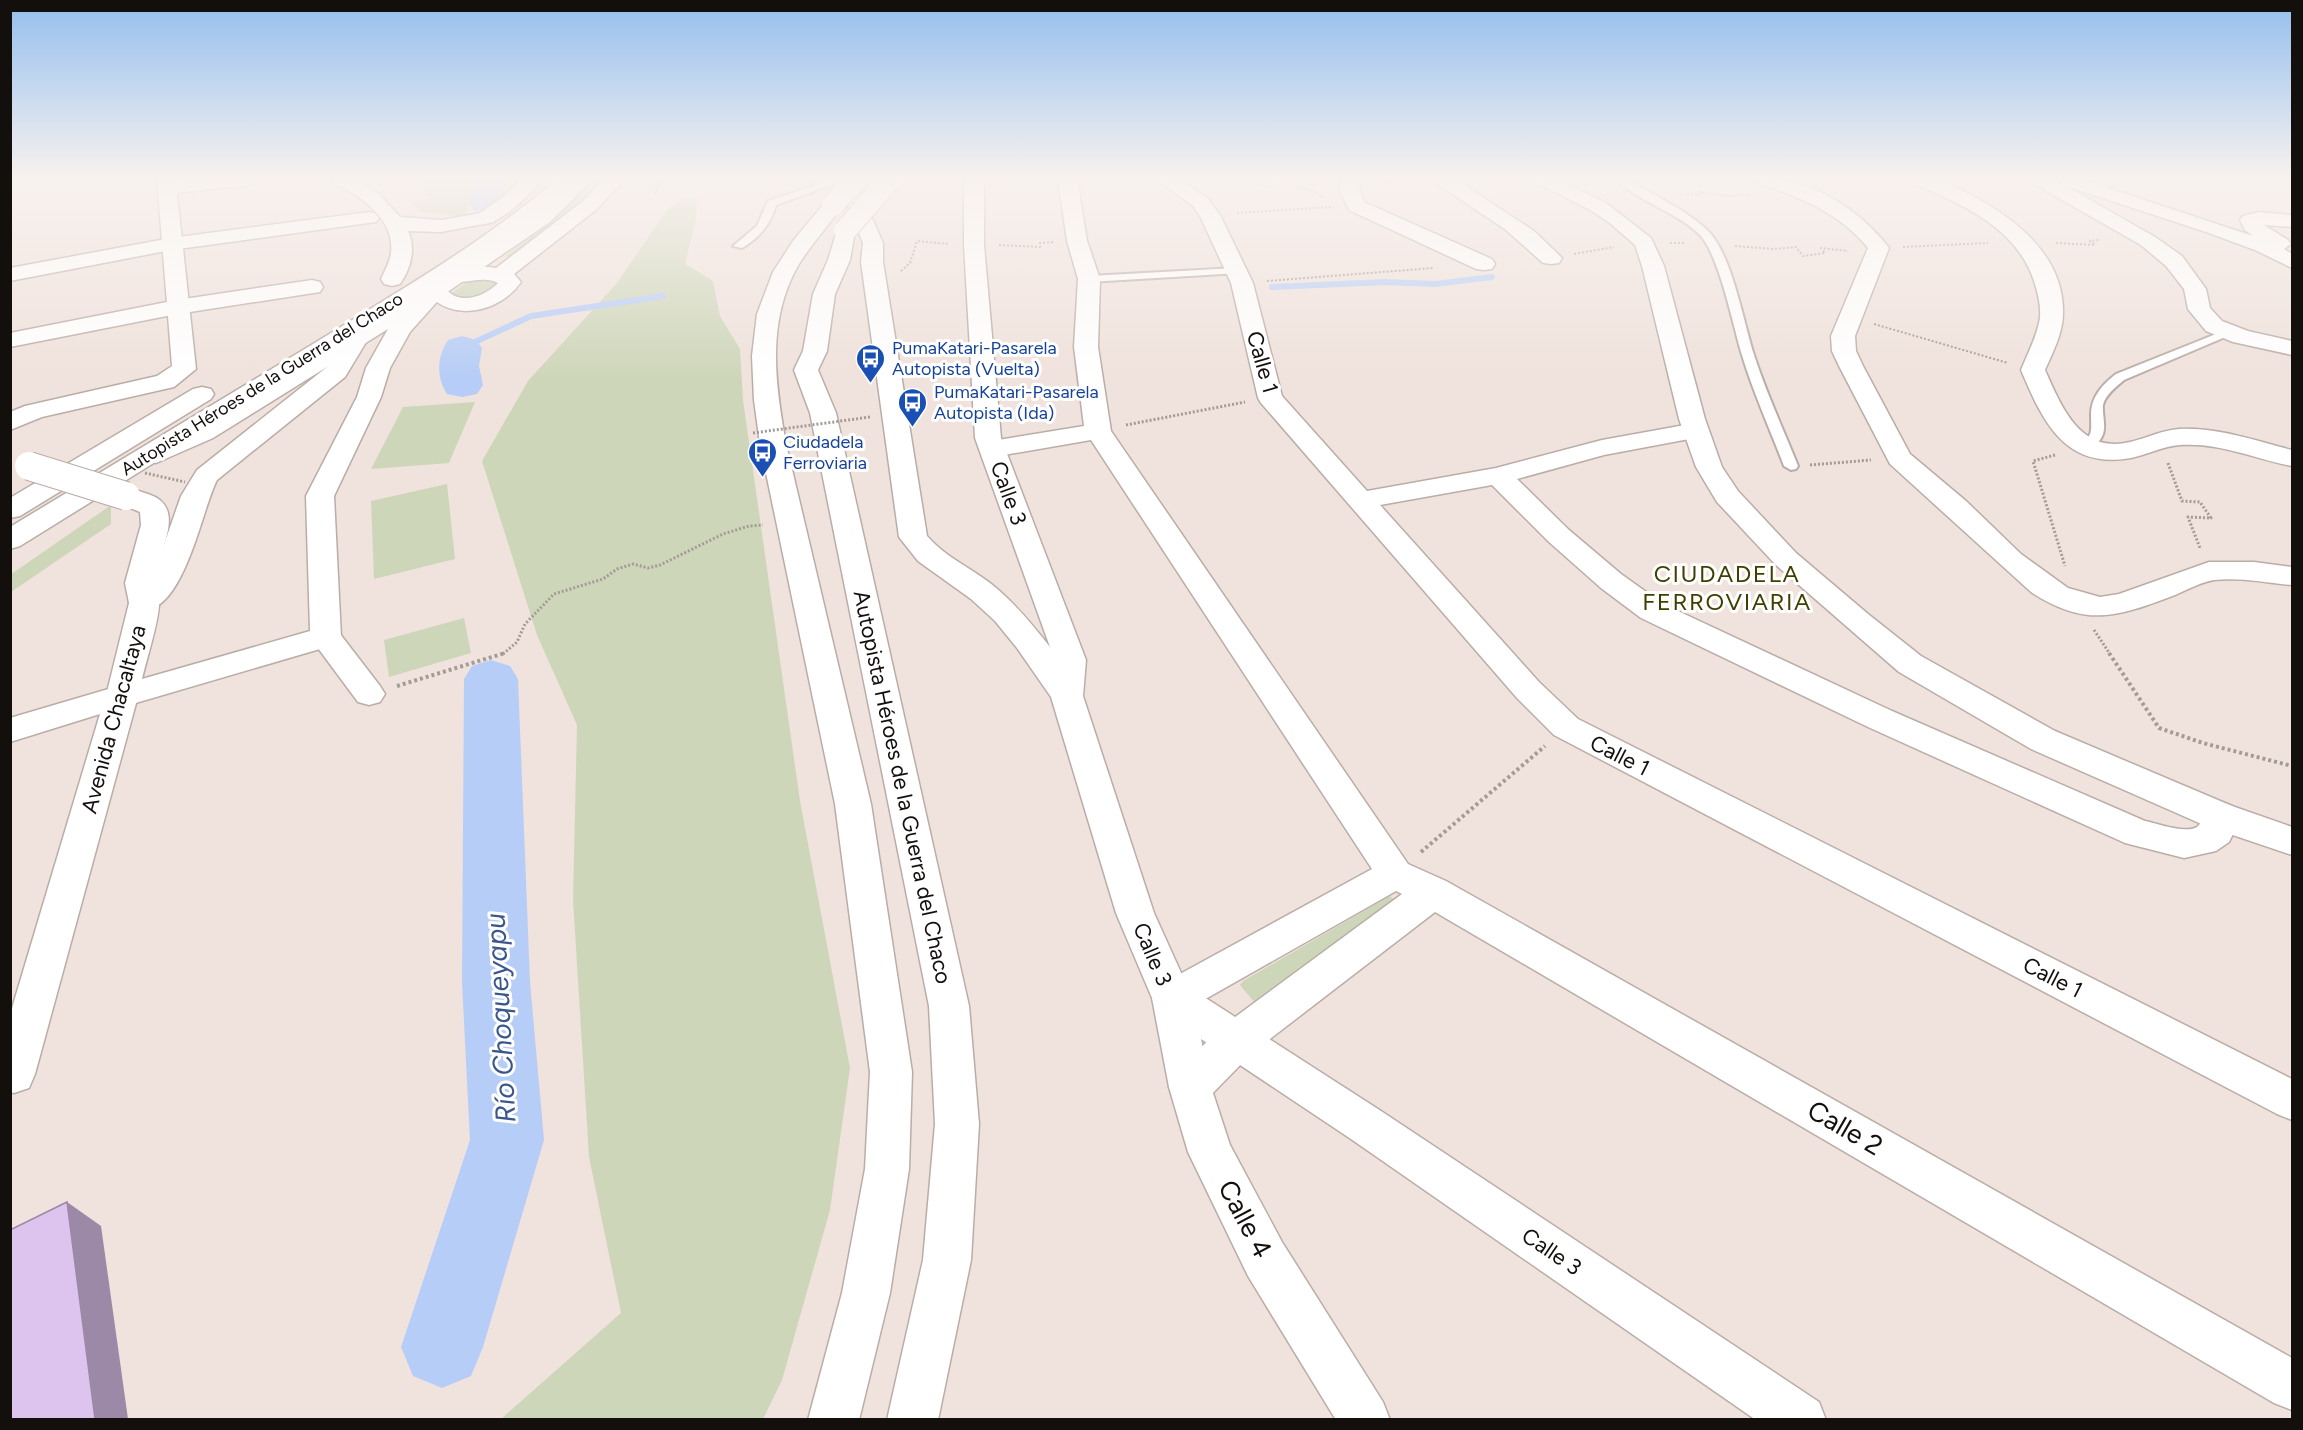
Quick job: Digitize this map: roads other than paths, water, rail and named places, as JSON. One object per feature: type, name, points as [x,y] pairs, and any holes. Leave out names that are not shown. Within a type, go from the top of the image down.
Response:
[{"type":"main road","points":[[10,275],[162,246]]},
{"type":"main road","points":[[10,422],[22,414],[165,382],[184,369],[171,246]]},
{"type":"main road","points":[[392,279],[402,255],[402,246]]},
{"type":"main road","name":"Autopista Héroes de la Guerra del Chaco","points":[[362,298],[444,246]]},
{"type":"main road","name":"Autopista Héroes de la Guerra del Chaco","points":[[10,540],[121,485],[481,246]]},
{"type":"main road","points":[[369,694],[326,637],[320,496],[369,397],[378,368],[400,329],[444,297],[459,276],[503,246]]},
{"type":"main road","points":[[501,274],[537,246]]},
{"type":"main road","points":[[803,246],[783,273],[774,298],[762,353],[763,388],[773,444],[854,810],[891,1072],[887,1169],[866,1293],[833,1419]]},
{"type":"main road","name":"Autopista Héroes de la Guerra del Chaco","points":[[842,246],[839,260],[824,294],[815,351],[806,370],[823,413],[950,1006],[956,1112],[947,1260],[912,1419]]},
{"type":"main road","points":[[873,246],[872,262],[913,537],[924,553],[981,591],[1004,613],[1046,664],[1067,696]]},
{"type":"main road","name":"Calle 3","points":[[974,246],[988,438],[1070,660],[1067,696],[1135,913],[1172,998],[1238,1039],[1801,1419]]},
{"type":"main road","points":[[1079,246],[1089,279],[1086,348],[1098,431],[1395,874],[1172,998]]},
{"type":"main road","name":"Calle 1","points":[[1224,246],[1242,283],[1270,398],[1528,690],[1566,727],[2292,1100]]},
{"type":"main road","points":[[1444,246],[1484,264]]},
{"type":"main road","points":[[1540,246],[1551,258]]},
{"type":"main road","points":[[1645,246],[1653,266],[1696,431],[1709,467],[1727,496],[1786,558],[1910,664],[2043,740],[2219,816],[2292,841]]},
{"type":"main road","points":[[1877,246],[1879,248],[1843,336],[1844,351],[1899,458],[1917,477],[1956,507],[2041,585],[2077,603],[2100,607],[2124,603],[2209,571],[2254,571],[2292,576]]},
{"type":"main road","points":[[2027,246],[2035,259],[2052,305],[2048,331],[2034,370],[2070,438],[2082,447],[2117,452],[2159,440],[2200,437],[2292,458]]},
{"type":"main road","points":[[2154,246],[2174,261],[2195,289],[2199,309],[2214,326],[2226,333],[2292,348]]},
{"type":"main road","points":[[2261,246],[2292,262]]},
{"type":"main road","points":[[121,485],[356,339],[444,297],[472,303],[490,299],[505,291],[510,282],[501,274],[483,272],[459,276]]},
{"type":"main road","points":[[10,340],[177,307],[312,286]]},
{"type":"main road","points":[[144,603],[167,579],[195,496],[206,476],[336,372],[356,339]]},
{"type":"main road","points":[[280,387],[308,377],[378,368]]},
{"type":"main road","name":"Autopista Héroes de la Guerra del Chaco","points":[[10,510],[221,383]]},
{"type":"main road","points":[[992,449],[1098,431]]},
{"type":"main road","points":[[1360,500],[1498,476],[1602,448],[1696,431]]},
{"type":"main road","name":"Avenida Chacaltaya","points":[[14,1074],[122,696],[144,603],[140,583],[155,525],[154,509],[121,485],[20,463]]},
{"type":"main road","points":[[1498,476],[1559,536],[1611,581],[1652,611],[1880,719],[2138,833],[2184,844],[2202,841],[2216,832],[2219,816]]},
{"type":"main road","points":[[10,730],[326,637]]},
{"type":"main road","name":"Calle 2","points":[[1395,874],[1433,892],[2292,1385]]},
{"type":"main road","points":[[1190,1087],[1238,1039],[1433,892]]},
{"type":"main road","name":"Calle 4","points":[[1172,998],[1190,1087],[1210,1152],[1266,1259],[1365,1419]]},
{"type":"lane","points":[[1714,246],[1734,303],[1748,356],[1791,466]]},
{"type":"lane","points":[[1089,279],[1236,271]]},
{"type":"lane","points":[[2082,447],[2089,444],[2097,434],[2097,404],[2109,386],[2120,377],[2226,333]]},
{"type":"waterway","points":[[1272,287],[1386,282],[1435,284],[1492,277]]},
{"type":"waterway","points":[[462,348],[531,316],[663,296]]},
{"type":"waterway","name":"Río Choqueyapu","points":[[462,348],[459,366],[462,385]]},
{"type":"waterway","name":"Río Choqueyapu","points":[[442,1347],[507,1140],[496,982],[491,679]]},
{"type":"place","name":"PumaKatari-Pasarela Autopista (Vuelta)","points":[[871,384]]},
{"type":"place","name":"PumaKatari-Pasarela Autopista (Ida)","points":[[913,428]]},
{"type":"place","name":"Ciudadela Ferroviaria","points":[[762,478]]},
{"type":"district","name":"CIUDADELA FERROVIARIA","points":[[1727,588]]}]
